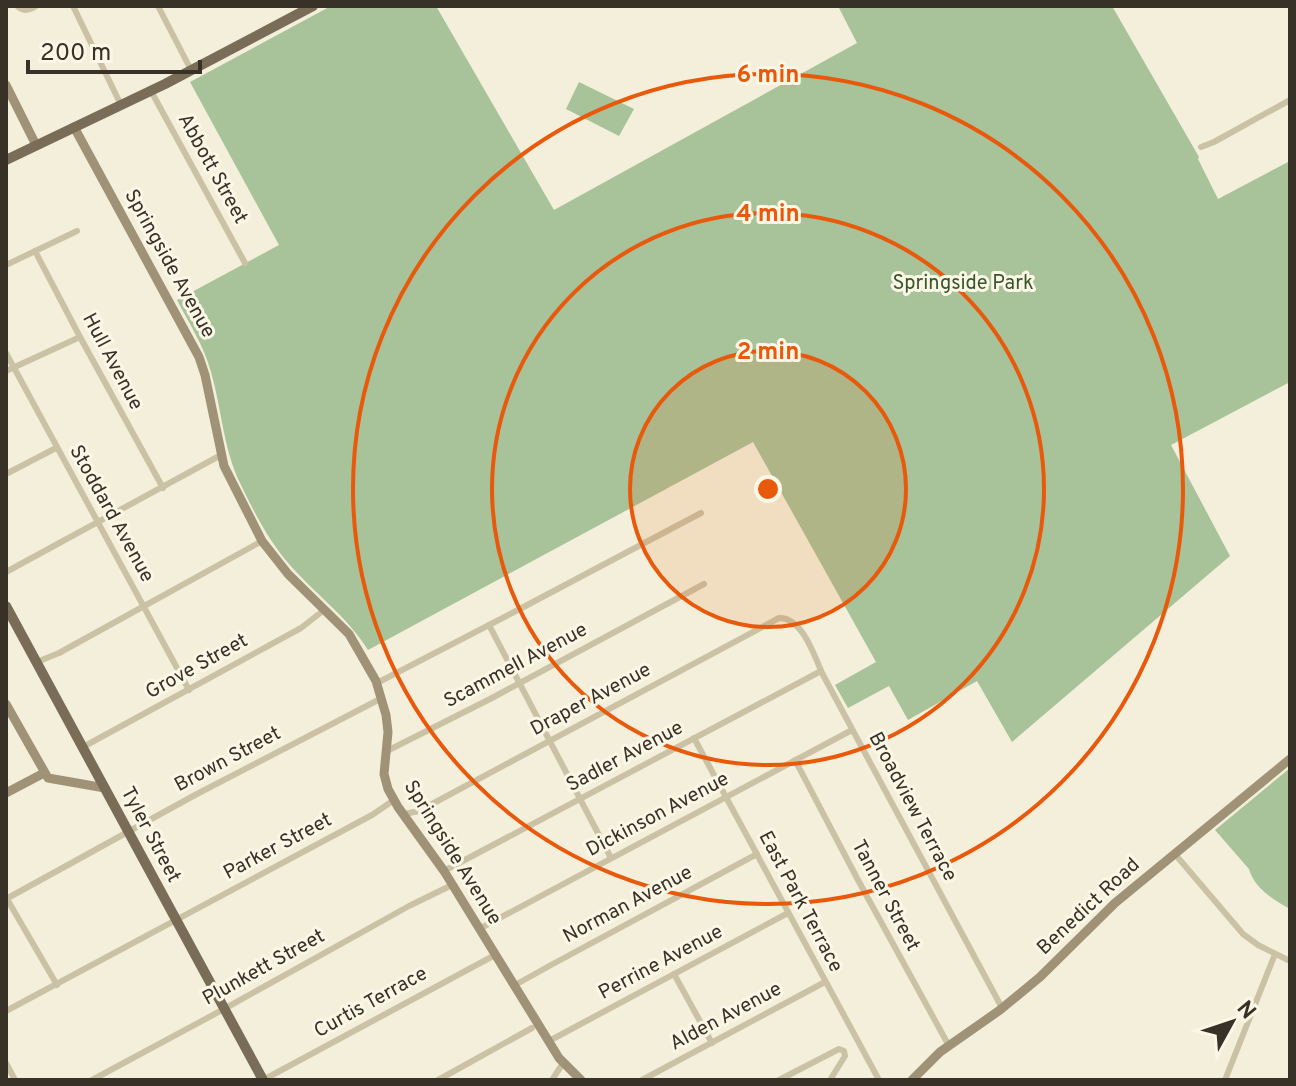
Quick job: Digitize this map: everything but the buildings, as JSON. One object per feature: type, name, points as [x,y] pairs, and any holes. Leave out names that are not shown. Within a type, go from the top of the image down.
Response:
[{"type":"main road","points":[[6,160],[191,71],[313,6]]},
{"type":"main road","name":"Tyler Street","points":[[6,606],[263,1080]]},
{"type":"street","points":[[17,6],[30,10],[36,6]]},
{"type":"street","points":[[73,6],[121,105]]},
{"type":"street","points":[[158,6],[191,71]]},
{"type":"street","points":[[6,85],[36,145]]},
{"type":"street","name":"Abbott Street","points":[[151,91],[245,263]]},
{"type":"street","points":[[1201,147],[1290,100]]},
{"type":"street","name":"Springside Avenue","points":[[74,127],[199,357],[224,466],[262,541],[288,574],[349,634],[377,683],[388,732],[384,774],[394,800],[444,871],[563,1063],[581,1080]]},
{"type":"street","points":[[6,265],[77,231]]},
{"type":"street","name":"Hull Avenue","points":[[35,251],[163,488]]},
{"type":"street","points":[[10,369],[80,337]]},
{"type":"street","name":"Stoddard Avenue","points":[[6,353],[10,369],[189,690]]},
{"type":"street","points":[[6,474],[56,448]]},
{"type":"street","points":[[6,572],[221,455]]},
{"type":"street","points":[[377,683],[701,513]]},
{"type":"street","points":[[37,662],[262,541]]},
{"type":"street","name":"Scammell Avenue","points":[[385,752],[704,584]]},
{"type":"street","name":"Grove Street","points":[[83,747],[301,628],[324,610]]},
{"type":"street","name":"Draper Avenue","points":[[404,814],[419,811],[779,618],[785,617],[793,622]]},
{"type":"street","name":"Broadview Terrace","points":[[793,622],[1002,1008]]},
{"type":"street","points":[[489,625],[611,858]]},
{"type":"street","name":"Sadler Avenue","points":[[444,871],[821,671]]},
{"type":"street","name":"Brown Street","points":[[6,899],[382,698]]},
{"type":"street","points":[[6,704],[48,778],[105,788]]},
{"type":"street","name":"Dickinson Avenue","points":[[479,929],[852,730]]},
{"type":"street","name":"East Park Terrace","points":[[694,738],[879,1080]]},
{"type":"street","name":"Benedict Road","points":[[912,1080],[930,1061],[1040,977],[1115,903],[1290,759]]},
{"type":"street","name":"Tanner Street","points":[[795,760],[949,1046]]},
{"type":"street","points":[[6,793],[44,773]]},
{"type":"street","name":"Parker Street","points":[[6,1011],[372,815],[394,800]]},
{"type":"street","points":[[1174,853],[1243,934],[1290,961]]},
{"type":"street","name":"Norman Avenue","points":[[515,985],[757,854]]},
{"type":"street","name":"Plunkett Street","points":[[92,1080],[452,885]]},
{"type":"street","points":[[6,899],[57,985]]},
{"type":"street","name":"Perrine Avenue","points":[[549,1041],[788,913]]},
{"type":"street","points":[[1225,1080],[1275,954]]},
{"type":"street","name":"Curtis Terrace","points":[[263,1080],[495,955]]},
{"type":"street","points":[[674,974],[712,1043]]},
{"type":"street","name":"Alden Avenue","points":[[642,1080],[825,982]]},
{"type":"street","points":[[438,1080],[532,1028]]},
{"type":"street","points":[[779,1080],[839,1049],[844,1051],[845,1056],[830,1080]]},
{"type":"street","points":[[6,1063],[15,1080]]},
{"type":"street","points":[[552,1080],[563,1063]]},
{"type":"green space","name":"Springside Park","points":[[331,6],[436,6],[554,210],[857,43],[838,6],[1112,6],[1199,157],[1218,199],[1290,161],[1290,382],[1171,445],[1230,556],[1012,742],[977,681],[908,720],[889,686],[848,708],[835,685],[876,662],[753,442],[368,650],[350,626],[289,564],[257,516],[230,458],[208,362],[177,300],[279,245],[190,82]]},
{"type":"green space","points":[[579,82],[634,109],[619,136],[566,109]]},
{"type":"green space","points":[[1290,768],[1290,909],[1260,888],[1249,869],[1215,830]]}]
